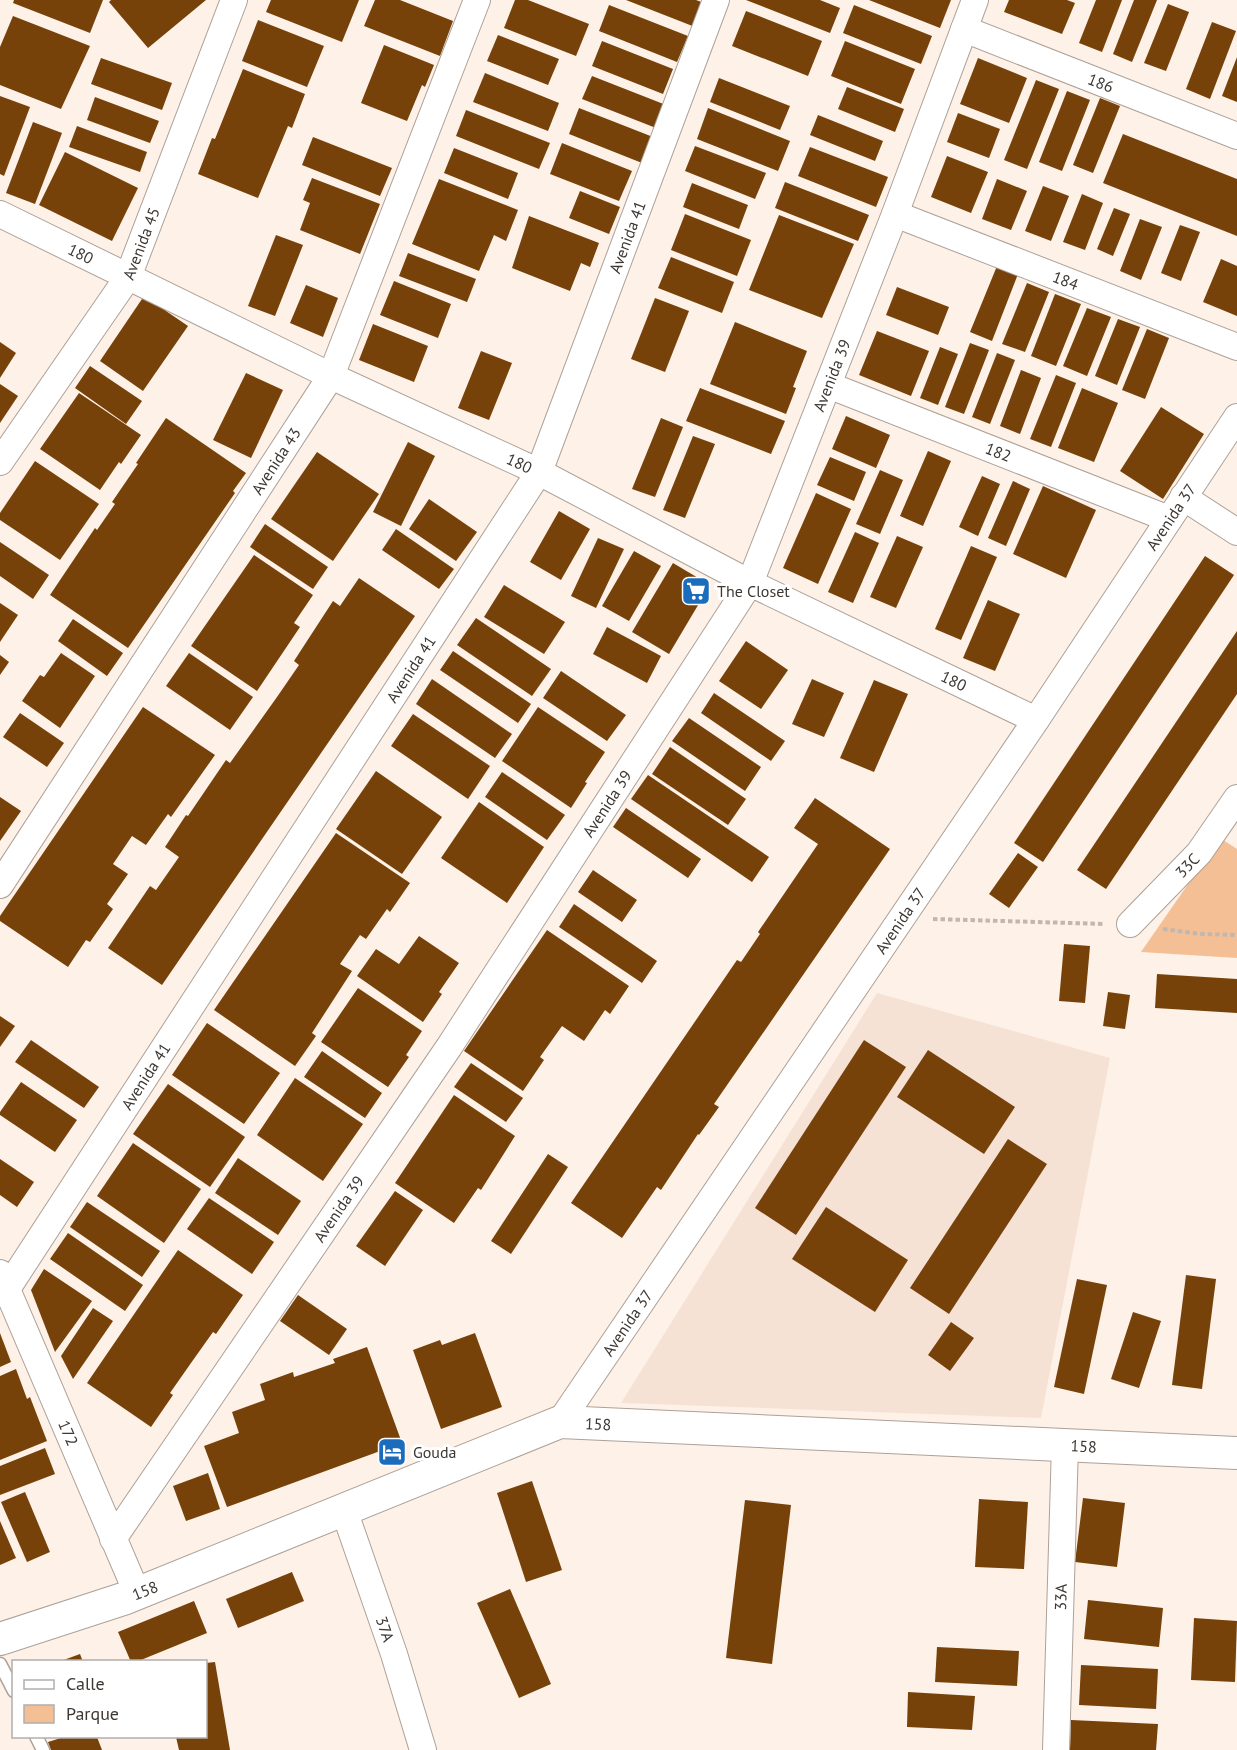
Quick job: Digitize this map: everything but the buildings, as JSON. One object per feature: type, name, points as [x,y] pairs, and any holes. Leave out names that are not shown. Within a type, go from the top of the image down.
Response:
[{"type":"street","name":"Avenida 45","points":[[0,462],[128,277],[234,0]]},
{"type":"street","name":"Avenida 43","points":[[0,885],[331,376],[477,0]]},
{"type":"street","name":"Avenida 41","points":[[4,1281],[538,472],[716,0]]},
{"type":"street","name":"Avenida 39","points":[[113,1539],[449,1047],[750,583],[895,214],[975,0]]},
{"type":"street","name":"186","points":[[964,29],[1237,136]]},
{"type":"street","name":"180","points":[[0,214],[331,376],[538,472],[750,583],[1036,720]]},
{"type":"street","name":"184","points":[[895,214],[1237,347]]},
{"type":"street","name":"182","points":[[828,385],[1169,519]]},
{"type":"street","name":"Avenida 37","points":[[560,1422],[1036,720],[1237,417]]},
{"type":"street","points":[[1183,497],[1237,532]]},
{"type":"street","name":"33C","points":[[1130,924],[1198,853],[1237,798]]},
{"type":"street","name":"172","points":[[4,1281],[137,1593]]},
{"type":"street","name":"158","points":[[0,1639],[137,1593],[560,1422],[1237,1453]]},
{"type":"street","name":"33A","points":[[1056,1750],[1065,1445]]},
{"type":"street","name":"37A","points":[[344,1510],[394,1654],[423,1750]]},
{"type":"lane","points":[[0,1664],[12,1687]]},
{"type":"path","points":[[902,917],[1130,924],[1200,934],[1237,935]]},
{"type":"shaded area","points":[[877,993],[1110,1058],[1041,1418],[621,1403]]},
{"type":"green space","points":[[1220,838],[1237,849],[1237,958],[1141,952]]},
{"type":"place","name":"The Closet","points":[[696,591]]},
{"type":"place","name":"Gouda","points":[[392,1452]]}]
